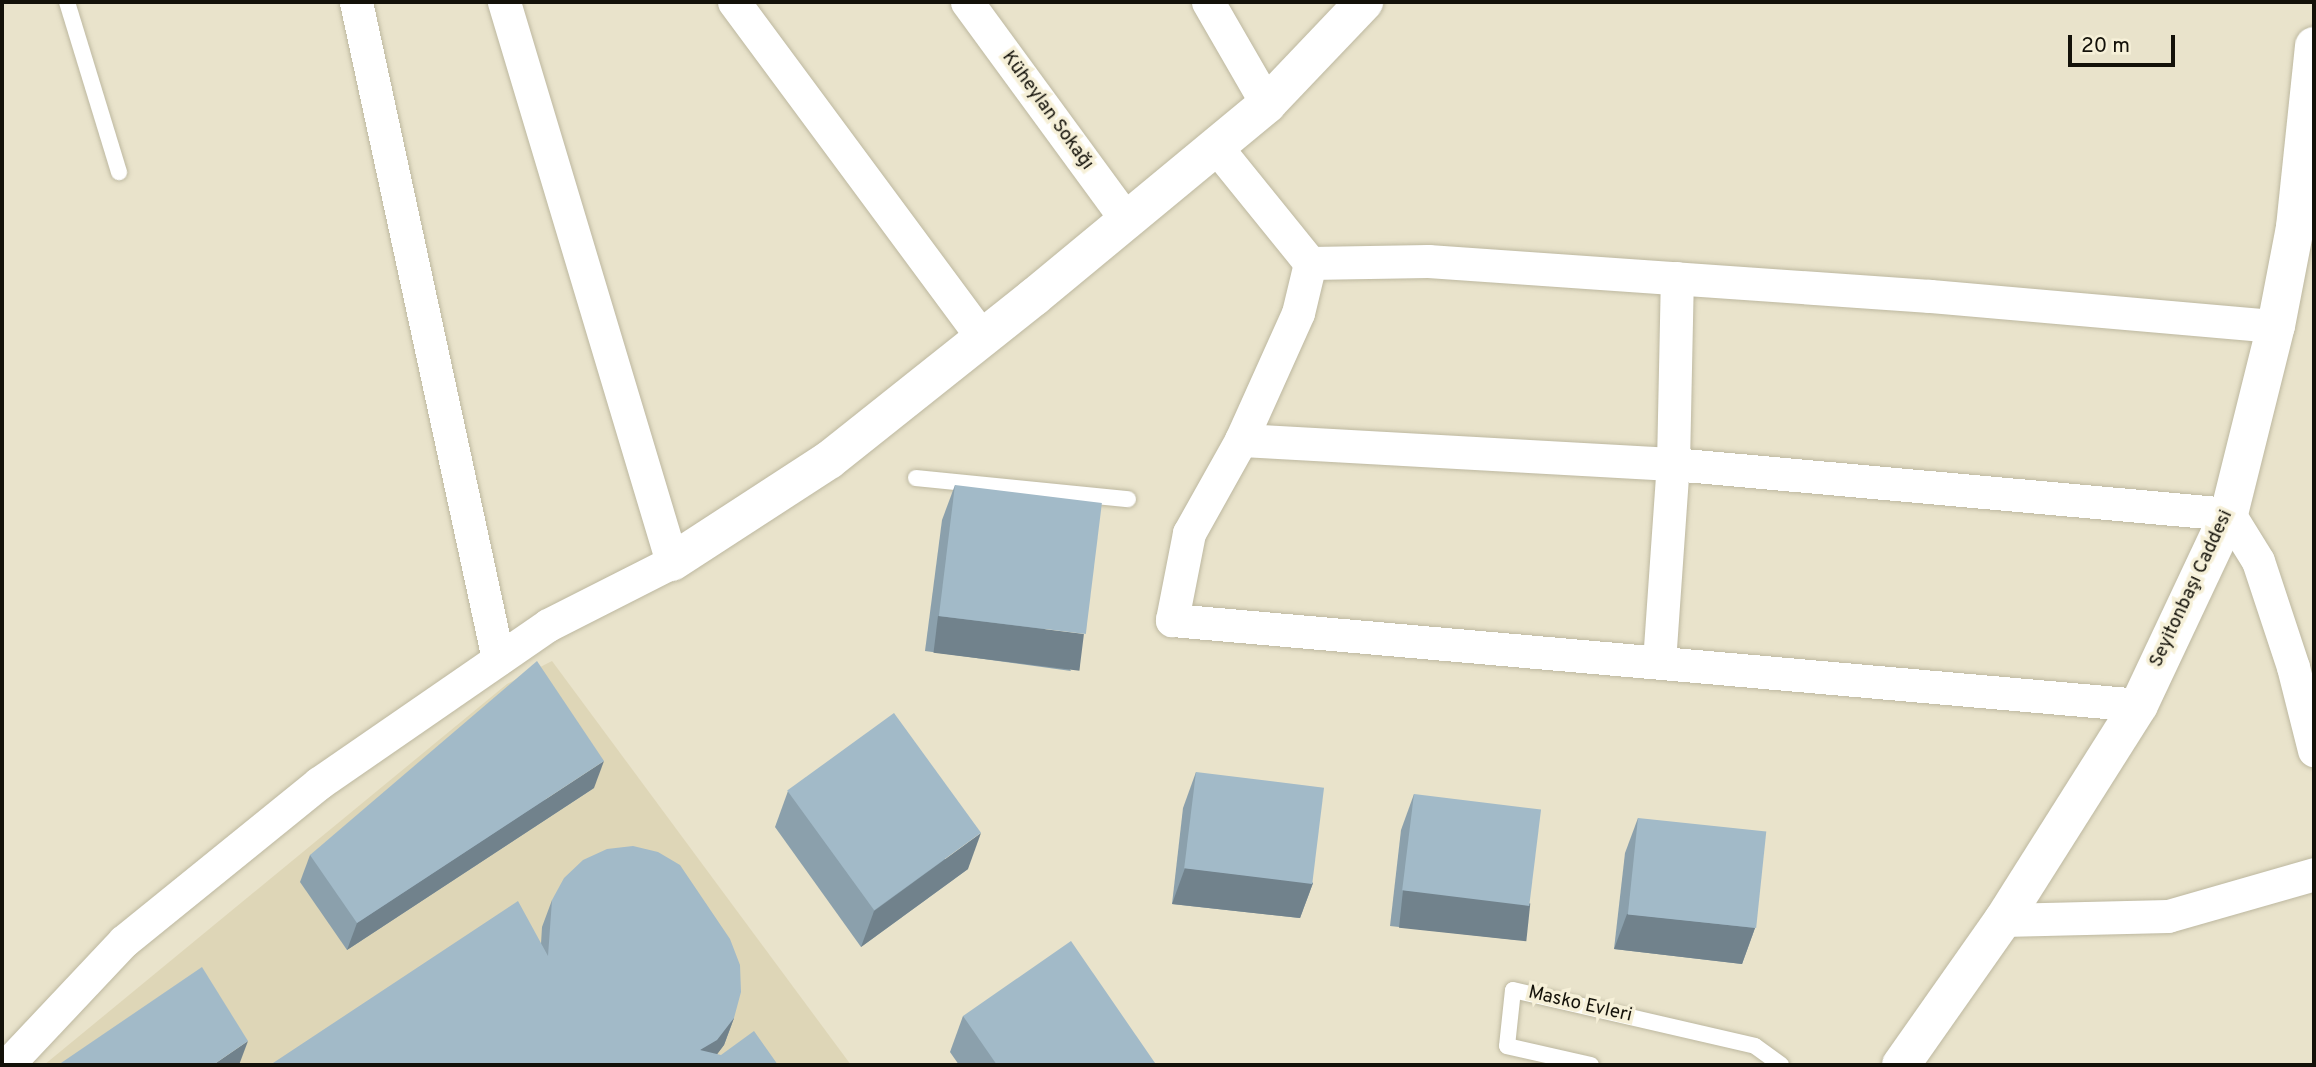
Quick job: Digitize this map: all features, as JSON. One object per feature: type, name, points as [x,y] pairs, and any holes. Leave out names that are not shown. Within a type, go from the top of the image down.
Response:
[{"type":"street","points":[[356,2],[498,659]]},
{"type":"street","points":[[504,2],[672,562]]},
{"type":"street","points":[[734,2],[982,337]]},
{"type":"street","name":"Küheylan Sokağı","points":[[967,2],[1127,221]]},
{"type":"street","points":[[1208,2],[1267,104]]},
{"type":"street","points":[[7,1065],[124,942],[318,783],[548,625],[672,562],[829,460],[1217,148],[1267,104],[1364,2]]},
{"type":"street","name":"Seyitonbaşı Caddesi","points":[[1901,1065],[2003,920],[2139,705],[2229,514],[2304,225],[2314,46]]},
{"type":"street","points":[[1217,148],[1310,263]]},
{"type":"street","points":[[1310,263],[1428,261],[2276,326]]},
{"type":"street","points":[[1310,263],[1298,313],[1241,440],[1189,533],[1172,620],[2139,705]]},
{"type":"street","points":[[1660,662],[1673,464],[1677,278]]},
{"type":"street","points":[[1241,440],[1673,464],[2229,514],[2258,561],[2293,667],[2314,750]]},
{"type":"street","points":[[2003,920],[2168,916],[2314,874]]},
{"type":"lane","points":[[67,2],[119,172]]},
{"type":"lane","points":[[916,478],[1128,499]]},
{"type":"lane","name":"Masko Evleri","points":[[1591,1065],[1507,1046],[1513,990],[1755,1046],[1782,1065]]},
{"type":"shaded area","points":[[552,661],[851,1065],[44,1065],[507,684]]},
{"type":"building","points":[[955,485],[1102,503],[1086,634],[939,616]]},
{"type":"building","points":[[537,661],[604,761],[357,923],[310,855]]},
{"type":"building","points":[[894,713],[981,833],[874,910],[787,791]]},
{"type":"building","points":[[1196,772],[1324,788],[1312,884],[1184,868]]},
{"type":"building","points":[[1414,794],[1541,810],[1529,906],[1402,890]]},
{"type":"building","points":[[1638,818],[1766,831],[1756,928],[1628,914]]},
{"type":"building","points":[[633,846],[658,852],[680,865],[730,939],[740,965],[741,992],[734,1018],[717,1040],[700,1050],[721,1055],[754,1031],[778,1065],[270,1065],[518,901],[548,956],[552,900],[564,878],[583,860],[607,849]]},
{"type":"building","points":[[1071,941],[1155,1063],[997,1065],[963,1016]]},
{"type":"building","points":[[202,967],[248,1041],[213,1065],[58,1065]]}]
